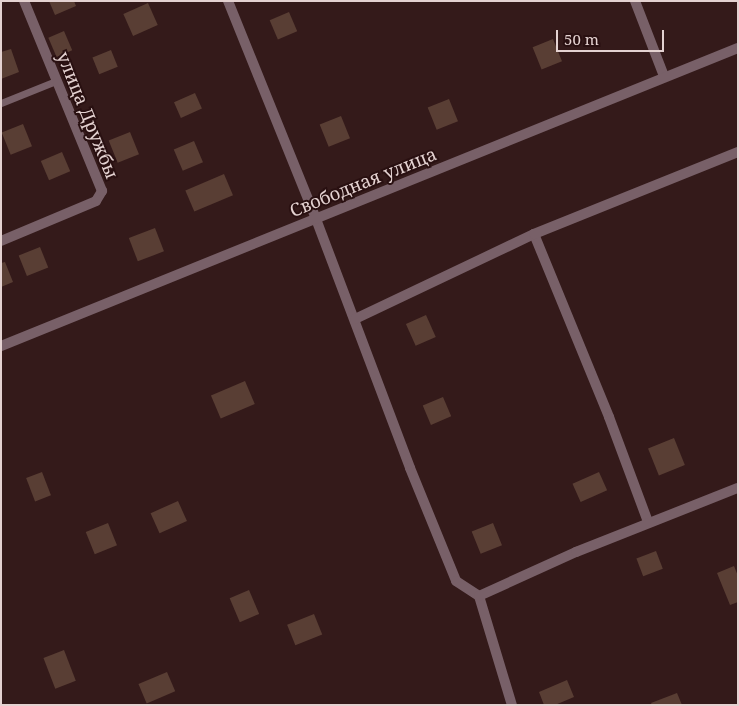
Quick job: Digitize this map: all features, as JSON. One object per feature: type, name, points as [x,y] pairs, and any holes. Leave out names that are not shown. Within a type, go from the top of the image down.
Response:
[{"type":"street","name":"улица Дружбы","points":[[1,241],[96,201],[102,191],[24,1]]},
{"type":"street","points":[[228,1],[316,219],[410,468],[456,581],[479,596],[512,705]]},
{"type":"street","points":[[635,1],[664,76]]},
{"type":"street","name":"Свободная улица","points":[[1,346],[664,76],[738,48]]},
{"type":"street","points":[[354,319],[534,234],[738,152]]},
{"type":"street","points":[[534,234],[609,417],[648,522]]},
{"type":"street","points":[[479,596],[648,522],[738,488]]},
{"type":"lane","points":[[1,103],[56,81]]},
{"type":"building","points":[[49,1],[74,1],[76,6],[55,15]]},
{"type":"building","points":[[148,3],[158,25],[133,36],[123,14]]},
{"type":"building","points":[[289,12],[297,31],[278,40],[270,20]]},
{"type":"building","points":[[64,31],[72,50],[57,57],[48,38]]},
{"type":"building","points":[[553,39],[562,61],[542,69],[533,47]]},
{"type":"building","points":[[11,49],[19,72],[1,79],[1,52]]},
{"type":"building","points":[[111,50],[118,67],[99,74],[92,57]]},
{"type":"building","points":[[195,93],[202,109],[181,118],[174,102]]},
{"type":"building","points":[[449,99],[458,121],[437,130],[428,108]]},
{"type":"building","points":[[341,116],[350,138],[329,147],[320,125]]},
{"type":"building","points":[[23,124],[32,146],[11,155],[2,133]]},
{"type":"building","points":[[130,132],[139,154],[118,163],[109,141]]},
{"type":"building","points":[[194,141],[203,162],[183,171],[174,150]]},
{"type":"building","points":[[62,152],[70,171],[49,180],[41,161]]},
{"type":"building","points":[[224,174],[233,195],[194,212],[185,190]]},
{"type":"building","points":[[155,228],[164,251],[138,261],[129,238]]},
{"type":"building","points":[[40,247],[48,267],[27,276],[19,256]]},
{"type":"building","points":[[5,262],[13,282],[1,287],[1,263]]},
{"type":"building","points":[[426,315],[436,337],[416,346],[406,324]]},
{"type":"building","points":[[245,381],[255,404],[221,418],[211,395]]},
{"type":"building","points":[[443,397],[451,416],[431,425],[423,406]]},
{"type":"building","points":[[674,438],[685,465],[659,475],[648,448]]},
{"type":"building","points":[[42,472],[51,495],[35,501],[26,478]]},
{"type":"building","points":[[599,472],[607,490],[581,502],[573,484]]},
{"type":"building","points":[[178,501],[187,521],[160,533],[151,513]]},
{"type":"building","points":[[108,523],[117,545],[95,554],[86,532]]},
{"type":"building","points":[[493,523],[502,545],[481,554],[472,532]]},
{"type":"building","points":[[656,551],[663,569],[643,576],[636,559]]},
{"type":"building","points":[[734,566],[738,576],[738,602],[730,605],[717,573]]},
{"type":"building","points":[[249,590],[259,614],[240,622],[230,598]]},
{"type":"building","points":[[314,614],[322,634],[295,645],[287,625]]},
{"type":"building","points":[[64,650],[76,681],[55,689],[43,658]]},
{"type":"building","points":[[167,672],[175,691],[147,703],[138,684]]},
{"type":"building","points":[[567,680],[574,697],[555,705],[544,705],[539,692]]},
{"type":"building","points":[[677,693],[682,705],[652,705],[651,703]]}]
